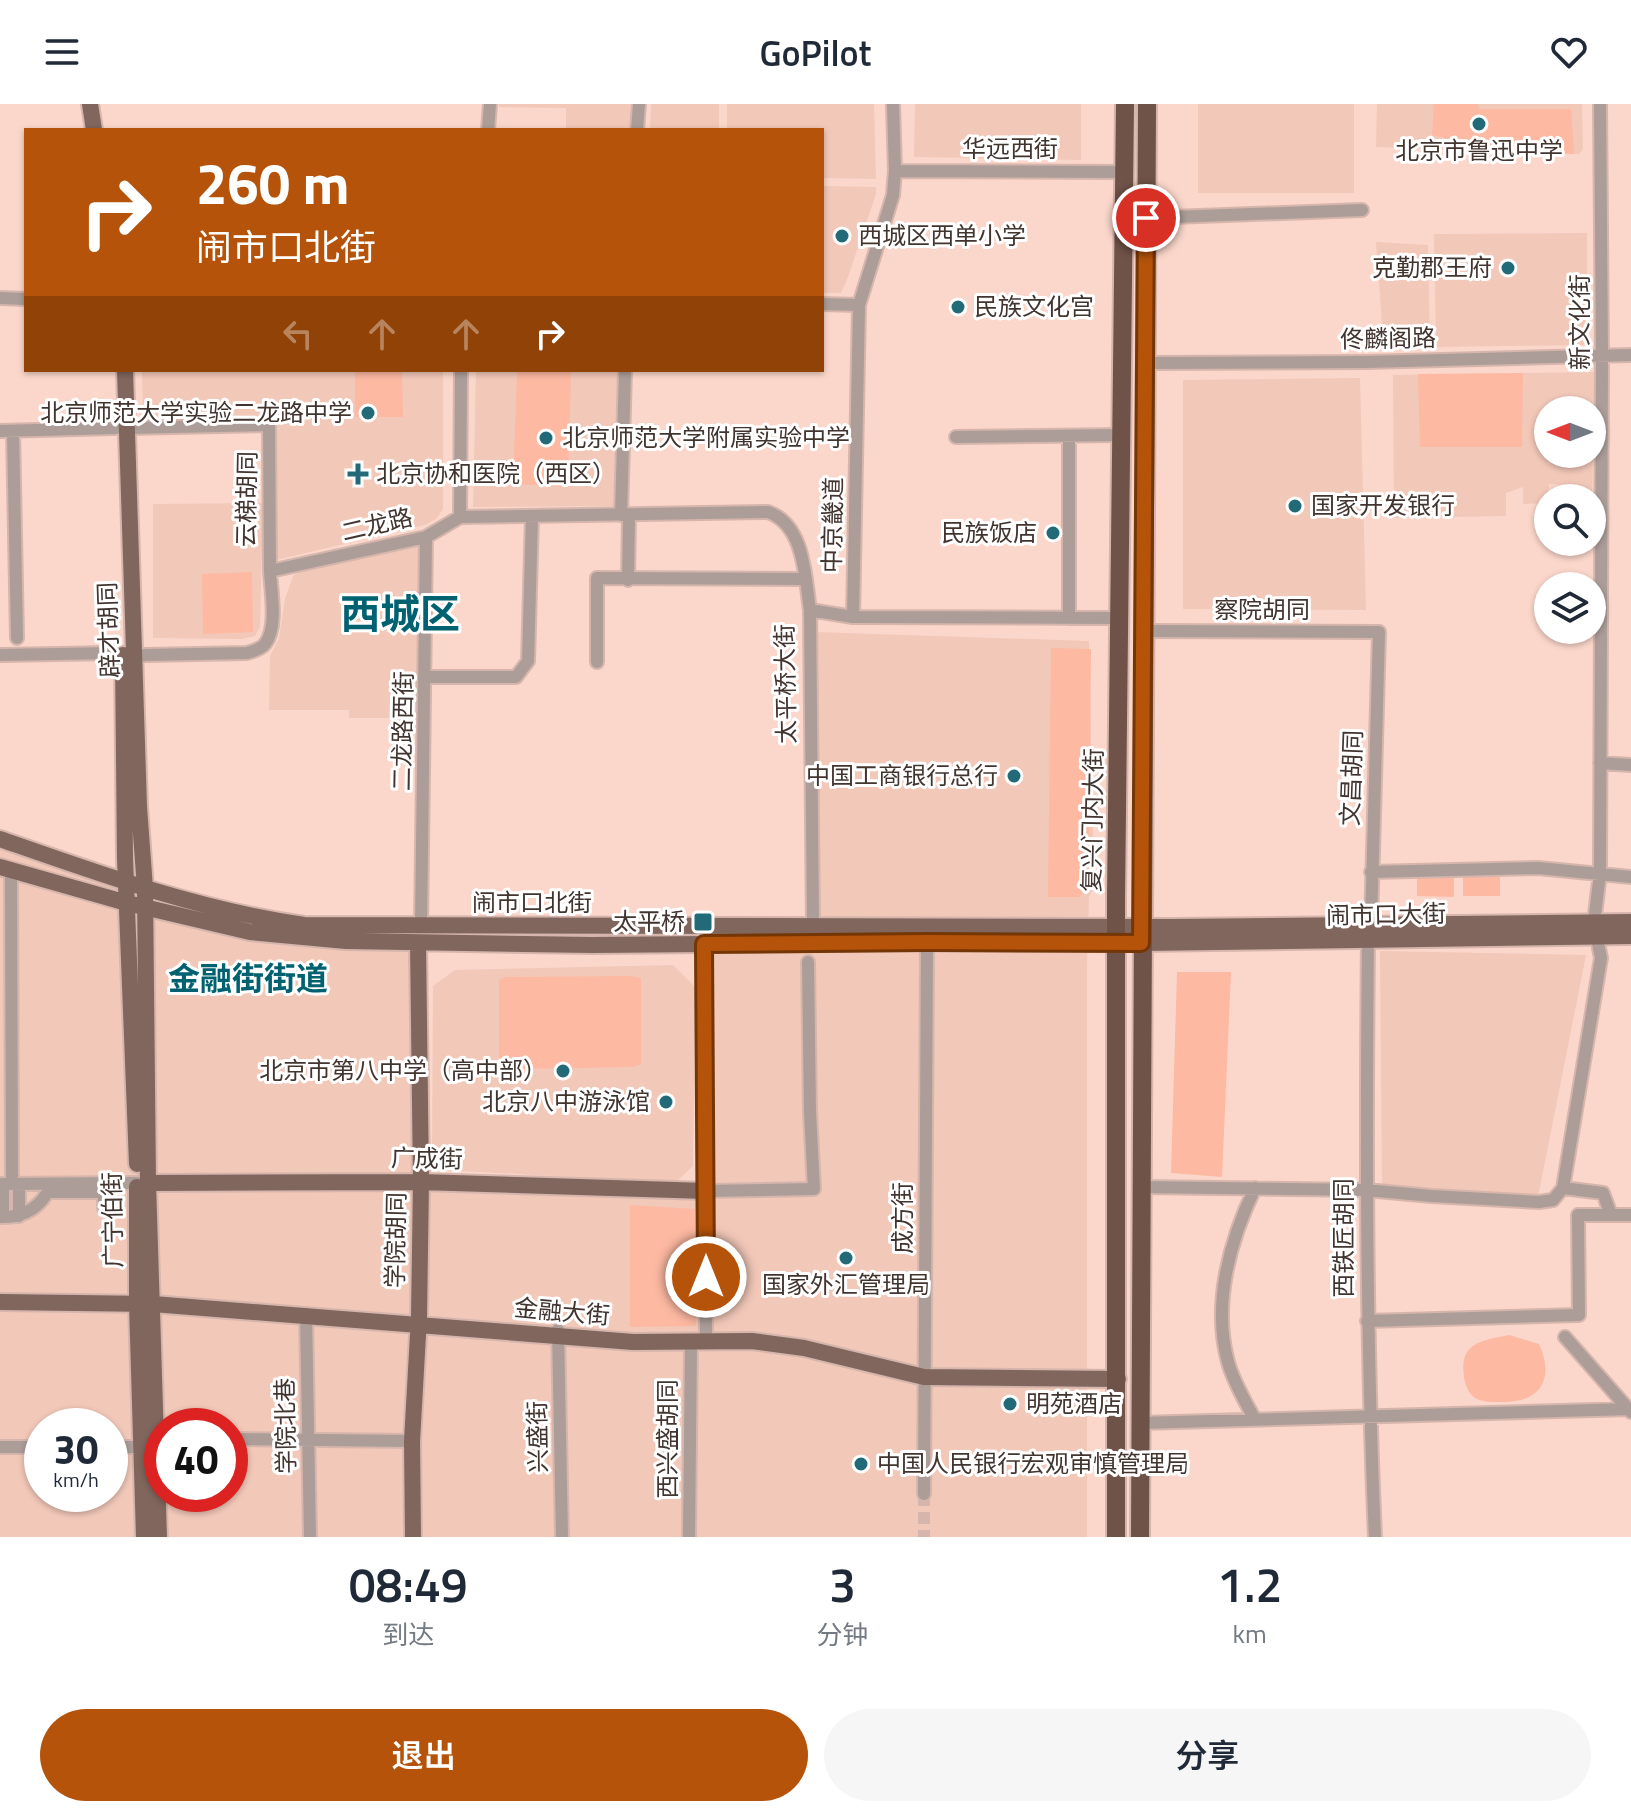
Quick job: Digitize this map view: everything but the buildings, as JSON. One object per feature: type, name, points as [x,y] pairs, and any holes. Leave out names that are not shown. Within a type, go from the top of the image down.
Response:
[{"type":"highway","name":"复兴门内大街","points":[[1116,1537],[1116,935],[1125,104]]},
{"type":"highway","name":"复兴门内大街","points":[[1140,1537],[1147,104]]},
{"type":"main road","points":[[80,104],[83,128]]},
{"type":"main road","points":[[90,104],[94,128]]},
{"type":"main road","name":"辟才胡同","points":[[114,372],[122,428]]},
{"type":"main road","name":"辟才胡同","points":[[125,372],[122,428],[128,658],[127,903]]},
{"type":"main road","name":"辟才胡同","points":[[128,658],[145,907]]},
{"type":"main road","points":[[0,839],[127,883]]},
{"type":"main road","points":[[5,869],[127,903]]},
{"type":"main road","name":"闹市口北街","points":[[127,883],[264,919],[420,934],[704,944],[927,942],[1116,935]]},
{"type":"main road","name":"闹市口北街","points":[[127,903],[276,936],[346,941],[420,934],[813,924],[1116,935]]},
{"type":"main road","name":"广宁伯街","points":[[127,903],[143,1183]]},
{"type":"main road","name":"广宁伯街","points":[[144,1537],[145,907]]},
{"type":"main road","name":"闹市口大街","points":[[1596,930],[1631,922]]},
{"type":"main road","points":[[813,924],[813,942]]},
{"type":"main road","name":"闹市口大街","points":[[1116,935],[1596,930],[1631,936]]},
{"type":"main road","name":"学院胡同","points":[[413,1537],[412,1441],[419,1320],[421,1182],[420,934]]},
{"type":"main road","name":"广成街","points":[[143,1183],[421,1182],[706,1191]]},
{"type":"main road","points":[[0,1295],[145,1300]]},
{"type":"main road","name":"广宁伯街","points":[[145,1300],[156,1408]]},
{"type":"main road","name":"金融大街","points":[[0,1302],[145,1300],[419,1320],[558,1334],[701,1339],[754,1335],[809,1342],[924,1374],[1118,1375]]},
{"type":"main road","name":"金融大街","points":[[145,1300],[419,1320]]},
{"type":"main road","name":"广宁伯街","points":[[159,1512],[159,1537]]},
{"type":"street","points":[[488,128],[490,104]]},
{"type":"street","points":[[637,128],[639,104]]},
{"type":"street","name":"中京畿道","points":[[853,617],[859,305],[893,195],[893,104]]},
{"type":"street","name":"新文化街","points":[[1563,1188],[1601,958],[1596,930],[1600,873],[1600,104]]},
{"type":"street","name":"华远西街","points":[[895,171],[1124,172]]},
{"type":"street","points":[[1146,218],[1362,210]]},
{"type":"street","points":[[0,298],[24,299]]},
{"type":"street","points":[[824,304],[859,305]]},
{"type":"street","name":"佟麟阁路","points":[[1146,363],[1367,362],[1631,355]]},
{"type":"street","points":[[460,517],[461,372]]},
{"type":"street","points":[[625,372],[628,580]]},
{"type":"street","name":"云梯胡同","points":[[122,428],[269,425],[270,571]]},
{"type":"street","points":[[17,638],[7,431],[122,428]]},
{"type":"street","points":[[956,437],[1120,435]]},
{"type":"street","points":[[1069,436],[1069,618]]},
{"type":"street","name":"二龙路","points":[[270,571],[426,537],[460,517],[768,512],[779,516],[799,546],[810,610]]},
{"type":"street","points":[[426,677],[516,677],[528,661],[532,516]]},
{"type":"street","name":"二龙路西街","points":[[420,934],[426,537]]},
{"type":"street","points":[[0,655],[113,653],[128,658],[257,650],[269,636],[270,571]]},
{"type":"street","points":[[597,662],[597,578],[805,579]]},
{"type":"street","name":"太平桥大街","points":[[813,924],[810,610],[853,617],[1119,618]]},
{"type":"street","name":"察院胡同","points":[[1144,631],[1379,632]]},
{"type":"street","name":"文昌胡同","points":[[1369,932],[1379,632]]},
{"type":"street","points":[[1600,763],[1631,765]]},
{"type":"street","points":[[1371,872],[1538,868],[1631,877]]},
{"type":"street","points":[[5,869],[8,1184],[1,1217],[19,1216],[39,1205],[51,1187]]},
{"type":"street","name":"西铁匠胡同","points":[[1369,932],[1367,1321],[1375,1537]]},
{"type":"street","name":"成方街","points":[[924,1494],[927,942]]},
{"type":"street","name":"西兴盛胡同","points":[[689,1537],[706,1191],[704,944]]},
{"type":"street","points":[[706,1191],[814,1189],[808,962]]},
{"type":"street","points":[[51,1187],[143,1183]]},
{"type":"street","points":[[8,1184],[104,1192],[104,1208]]},
{"type":"street","points":[[8,1184],[19,1216]]},
{"type":"street","points":[[1141,1187],[1366,1190],[1544,1202],[1553,1200],[1563,1188],[1603,1193],[1611,1215]]},
{"type":"street","points":[[1254,1418],[1228,1362],[1222,1306],[1229,1253],[1255,1188]]},
{"type":"street","points":[[1367,1321],[1579,1315],[1578,1215],[1631,1215]]},
{"type":"street","name":"学院北巷","points":[[306,1314],[310,1537]]},
{"type":"street","name":"兴盛街","points":[[558,1334],[562,1537]]},
{"type":"street","points":[[1565,1337],[1630,1410]]},
{"type":"street","points":[[1140,1423],[1630,1410]]},
{"type":"street","points":[[248,1439],[412,1441]]},
{"type":"street","points":[[0,1447],[24,1447]]},
{"type":"street","points":[[128,1447],[142,1447]]},
{"type":"shaded area","points":[[499,104],[633,104],[632,128],[566,128],[566,108],[499,107]]},
{"type":"shaded area","points":[[651,104],[719,104],[719,128],[650,128]]},
{"type":"shaded area","points":[[727,104],[874,104],[876,179],[824,178],[824,128],[727,128]]},
{"type":"shaded area","points":[[915,104],[1081,104],[1081,160],[914,157]]},
{"type":"shaded area","points":[[1198,104],[1354,104],[1354,193],[1198,193]]},
{"type":"shaded area","name":"北京市鲁迅中学","points":[[1377,104],[1582,104],[1583,149],[1579,154],[1376,147]]},
{"type":"shaded area","name":"北京市鲁迅中学","points":[[1434,104],[1478,104],[1479,109],[1571,109],[1574,154],[1461,150],[1459,141],[1432,135]]},
{"type":"shaded area","name":"西城区西单小学","points":[[824,186],[876,187],[876,194],[841,293],[824,293]]},
{"type":"shaded area","points":[[1587,233],[1587,345],[1436,347],[1434,234]]},
{"type":"shaded area","points":[[1376,242],[1428,245],[1430,348],[1384,350]]},
{"type":"shaded area","name":"北京协和医院（西区）","points":[[142,372],[443,372],[443,509],[436,519],[425,525],[272,561],[269,420],[143,421]]},
{"type":"shaded area","points":[[355,372],[402,372],[403,417],[355,417]]},
{"type":"shaded area","name":"北京师范大学附属实验中学","points":[[476,372],[618,372],[616,506],[473,507]]},
{"type":"shaded area","points":[[517,372],[571,372],[568,487],[513,484]]},
{"type":"shaded area","points":[[1595,372],[1594,396],[1534,396],[1534,468],[1593,468],[1592,484],[1534,484],[1534,504],[1523,504],[1523,487],[1506,493],[1506,516],[1394,518],[1393,375]]},
{"type":"shaded area","points":[[1523,373],[1522,447],[1420,447],[1418,374]]},
{"type":"shaded area","points":[[1360,378],[1366,610],[1183,609],[1183,380]]},
{"type":"shaded area","points":[[263,503],[260,627],[255,636],[242,639],[153,638],[153,504]]},
{"type":"shaded area","points":[[418,546],[418,718],[349,718],[349,710],[269,710],[270,656],[279,638],[285,599],[293,576],[300,571]]},
{"type":"shaded area","points":[[252,572],[253,632],[203,634],[202,574]]},
{"type":"shaded area","points":[[815,632],[1089,641],[1094,887],[1089,897],[1087,967],[1087,1537],[0,1537],[0,839],[261,915],[421,926],[422,1182],[705,1191],[704,944],[813,942]]},
{"type":"shaded area","points":[[1051,648],[1091,649],[1089,881],[1080,897],[1048,897]]},
{"type":"shaded area","points":[[1417,877],[1454,878],[1454,897],[1417,896]]},
{"type":"shaded area","points":[[1463,877],[1500,877],[1500,896],[1463,896]]},
{"type":"shaded area","points":[[1380,951],[1586,955],[1538,1197],[1382,1187]]},
{"type":"shaded area","name":"北京市第八中学（高中部）","points":[[673,965],[695,987],[693,1166],[675,1183],[444,1170],[432,1156],[433,986],[455,970]]},
{"type":"shaded area","points":[[1177,972],[1231,972],[1222,1177],[1171,1173]]},
{"type":"shaded area","points":[[506,977],[641,978],[641,1064],[633,1067],[508,1069],[499,1066],[499,980]]},
{"type":"shaded area","points":[[630,1205],[695,1209],[696,1326],[630,1327]]},
{"type":"shaded area","points":[[1509,1335],[1539,1344],[1545,1366],[1542,1385],[1537,1392],[1519,1401],[1490,1402],[1475,1398],[1465,1380],[1465,1357],[1474,1345]]},
{"type":"tunnel","points":[[924,1494],[924,1537]]},
{"type":"place","name":"北京市鲁迅中学","points":[[1479,124]]},
{"type":"place","name":"西城区西单小学","points":[[842,236]]},
{"type":"place","name":"克勤郡王府","points":[[1508,268]]},
{"type":"place","name":"民族文化宫","points":[[958,307]]},
{"type":"place","name":"北京师范大学实验二龙路中学","points":[[368,413]]},
{"type":"place","name":"北京师范大学附属实验中学","points":[[546,438]]},
{"type":"place","name":"北京协和医院（西区）","points":[[358,474]]},
{"type":"place","name":"国家开发银行","points":[[1295,506]]},
{"type":"place","name":"民族饭店","points":[[1053,533]]},
{"type":"place","name":"中国工商银行总行","points":[[1014,776]]},
{"type":"place","name":"太平桥","points":[[703,922]]},
{"type":"place","name":"北京市第八中学（高中部）","points":[[563,1071]]},
{"type":"place","name":"北京八中游泳馆","points":[[666,1102]]},
{"type":"place","name":"国家外汇管理局","points":[[846,1258]]},
{"type":"place","name":"明苑酒店","points":[[1010,1404]]},
{"type":"place","name":"中国人民银行宏观审慎管理局","points":[[861,1464]]},
{"type":"district","name":"西城区","points":[[400,614]]},
{"type":"district","name":"金融街街道","points":[[248,979]]},
{"type":"route","points":[[706,1277],[704,944],[1141,943],[1146,218]]}]
